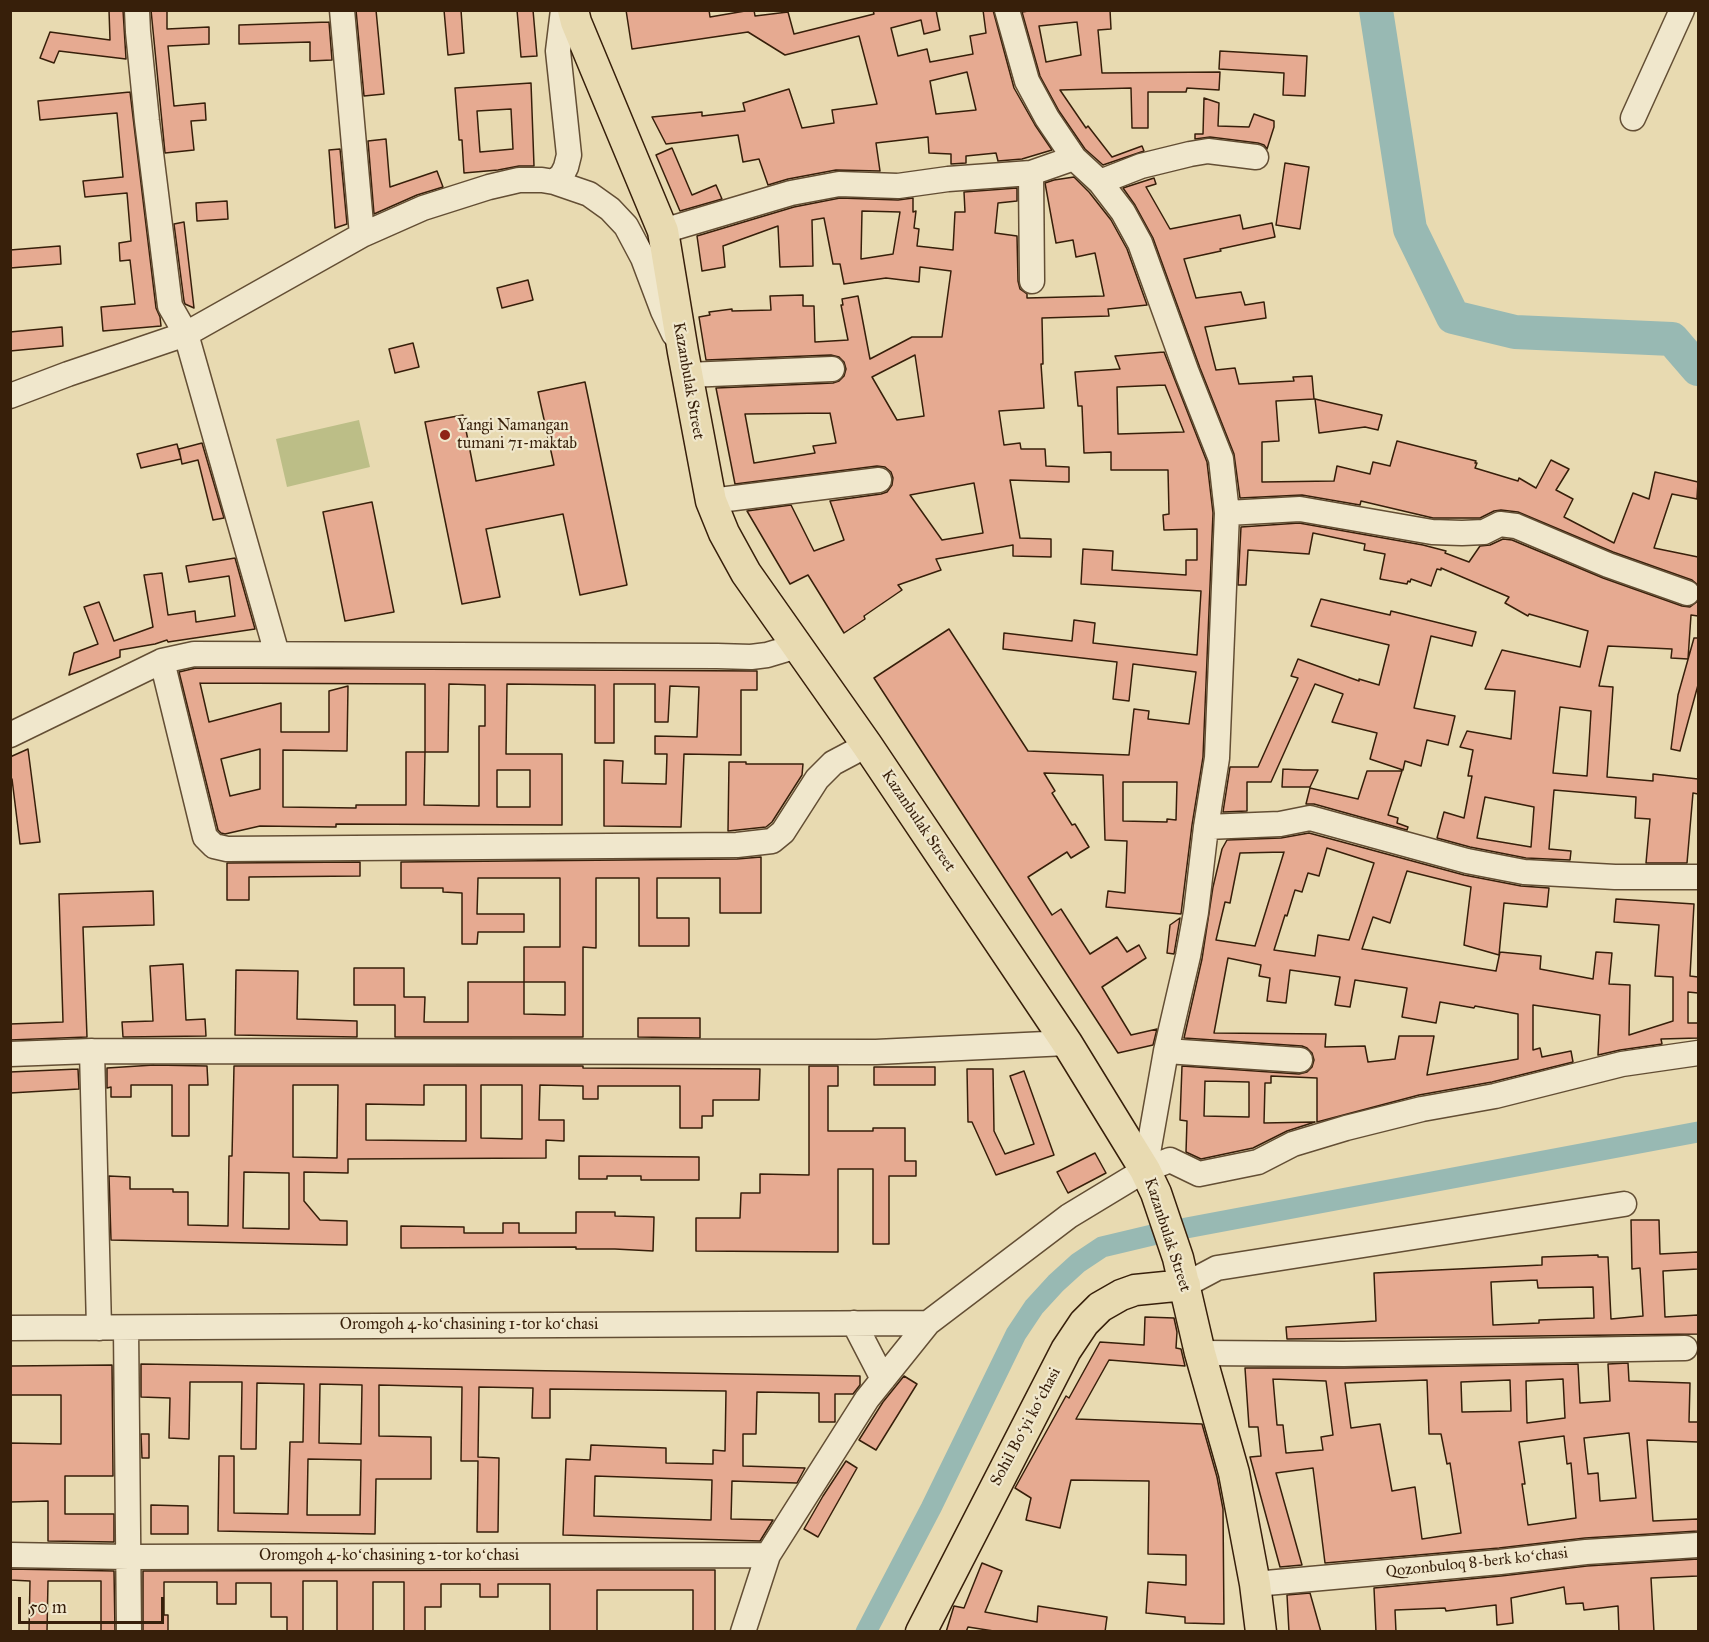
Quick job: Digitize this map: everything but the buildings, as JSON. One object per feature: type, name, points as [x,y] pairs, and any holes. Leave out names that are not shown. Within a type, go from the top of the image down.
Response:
[{"type":"main road","name":"Kazanbulak Street","points":[[573,10],[663,231],[711,501],[724,533],[746,573],[867,745],[1068,1043],[1150,1181],[1181,1272],[1200,1353],[1234,1473],[1255,1584],[1261,1632]]},
{"type":"main road","name":"Sohil Boʻyi koʻchasi","points":[[921,1632],[1066,1350],[1084,1323],[1100,1307],[1121,1294],[1181,1272]]},
{"type":"street","points":[[137,10],[147,122],[170,306],[186,334],[278,654]]},
{"type":"street","points":[[342,10],[363,235]]},
{"type":"street","points":[[554,182],[562,175],[569,155],[558,51],[564,10]]},
{"type":"street","points":[[1007,10],[1027,81],[1047,118],[1074,158],[1100,182],[1123,212],[1140,243],[1221,459],[1227,513],[1218,758],[1206,827],[1194,923],[1166,1052],[1150,1181]]},
{"type":"street","points":[[1633,118],[1682,10]]},
{"type":"street","points":[[1100,182],[1141,165],[1208,151],[1256,157]]},
{"type":"street","points":[[663,231],[791,193],[839,184],[898,186],[948,179],[1031,173],[1074,158]]},
{"type":"street","points":[[1031,173],[1032,281]]},
{"type":"street","points":[[10,396],[186,334],[363,235],[423,207],[519,180],[554,182],[589,194],[610,209],[626,226],[643,258],[685,364],[832,369]]},
{"type":"street","points":[[711,501],[879,480]]},
{"type":"street","points":[[1227,513],[1300,509],[1431,532],[1484,532],[1500,524],[1516,526],[1608,564],[1687,593]]},
{"type":"street","points":[[10,735],[162,661],[194,654],[751,657],[767,655],[796,646]]},
{"type":"street","points":[[162,661],[205,837],[214,846],[227,849],[737,845],[772,841],[783,832],[817,779],[833,763],[867,745]]},
{"type":"street","points":[[1206,827],[1248,827],[1310,818],[1467,861],[1524,872],[1615,877],[1698,877]]},
{"type":"street","points":[[10,1054],[92,1051],[876,1052],[1068,1043]]},
{"type":"street","points":[[92,1051],[99,1328]]},
{"type":"street","points":[[1166,1052],[1300,1060]]},
{"type":"street","points":[[743,1632],[768,1555],[867,1398],[928,1323],[1069,1216],[1150,1181],[1170,1160],[1199,1174],[1258,1162],[1293,1144],[1422,1109],[1495,1096],[1622,1064],[1698,1053]]},
{"type":"street","points":[[1181,1272],[1624,1203]]},
{"type":"street","points":[[854,1323],[883,1379]]},
{"type":"street","name":"Oromgoh 4-koʻchasining 1-tor koʻchasi","points":[[10,1328],[928,1323]]},
{"type":"street","points":[[126,1328],[129,1632]]},
{"type":"street","points":[[1200,1353],[1344,1354],[1685,1348]]},
{"type":"street","name":"Qozonbuloq 8-berk koʻchasi","points":[[1255,1584],[1586,1552],[1698,1545]]},
{"type":"street","name":"Oromgoh 4-koʻchasining 2-tor koʻchasi","points":[[10,1555],[129,1557],[768,1555]]},
{"type":"green space","points":[[359,420],[370,467],[287,487],[276,439]]},
{"type":"waterway","points":[[1376,10],[1410,229],[1453,317],[1515,332],[1672,339],[1698,369]]},
{"type":"waterway","points":[[866,1632],[931,1508],[1016,1334],[1034,1307],[1056,1283],[1078,1263],[1102,1247],[1165,1232],[1698,1132]]},
{"type":"place","name":"Yangi Namangan tumani 71-maktab","points":[[445,435]]}]
